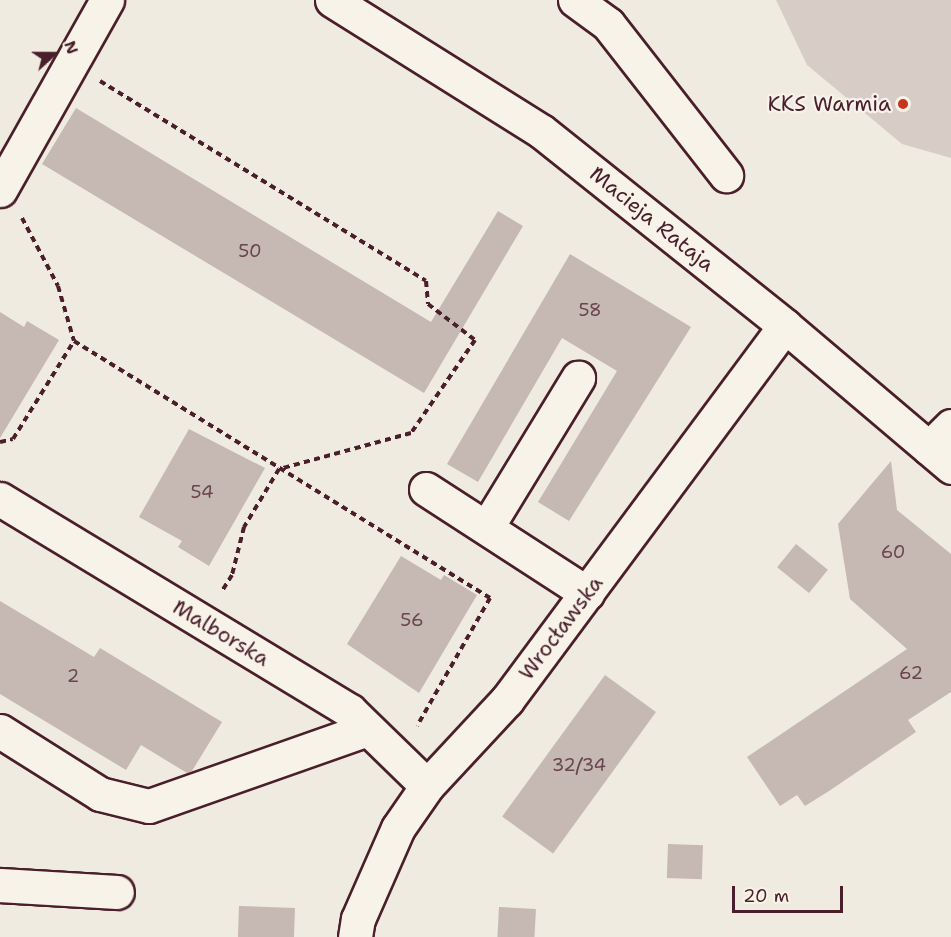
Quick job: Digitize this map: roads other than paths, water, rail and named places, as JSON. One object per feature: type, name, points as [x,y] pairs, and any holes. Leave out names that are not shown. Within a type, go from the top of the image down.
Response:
[{"type":"street","points":[[8,199],[106,0]]},
{"type":"street","name":"Macieja Rataja","points":[[332,0],[541,131],[785,326],[944,447]]},
{"type":"street","points":[[575,0],[608,24],[726,175]]},
{"type":"street","name":"Wrocławska","points":[[355,937],[358,919],[398,828],[428,786],[507,700],[785,326]]},
{"type":"street","points":[[487,527],[578,378]]},
{"type":"street","points":[[426,489],[587,592]]},
{"type":"street","name":"Malborska","points":[[0,499],[359,720],[428,786]]},
{"type":"street","points":[[0,731],[100,794],[149,806],[359,720]]},
{"type":"street","points":[[0,885],[117,892]]},
{"type":"place","name":"KKS Warmia","points":[[903,104]]}]
